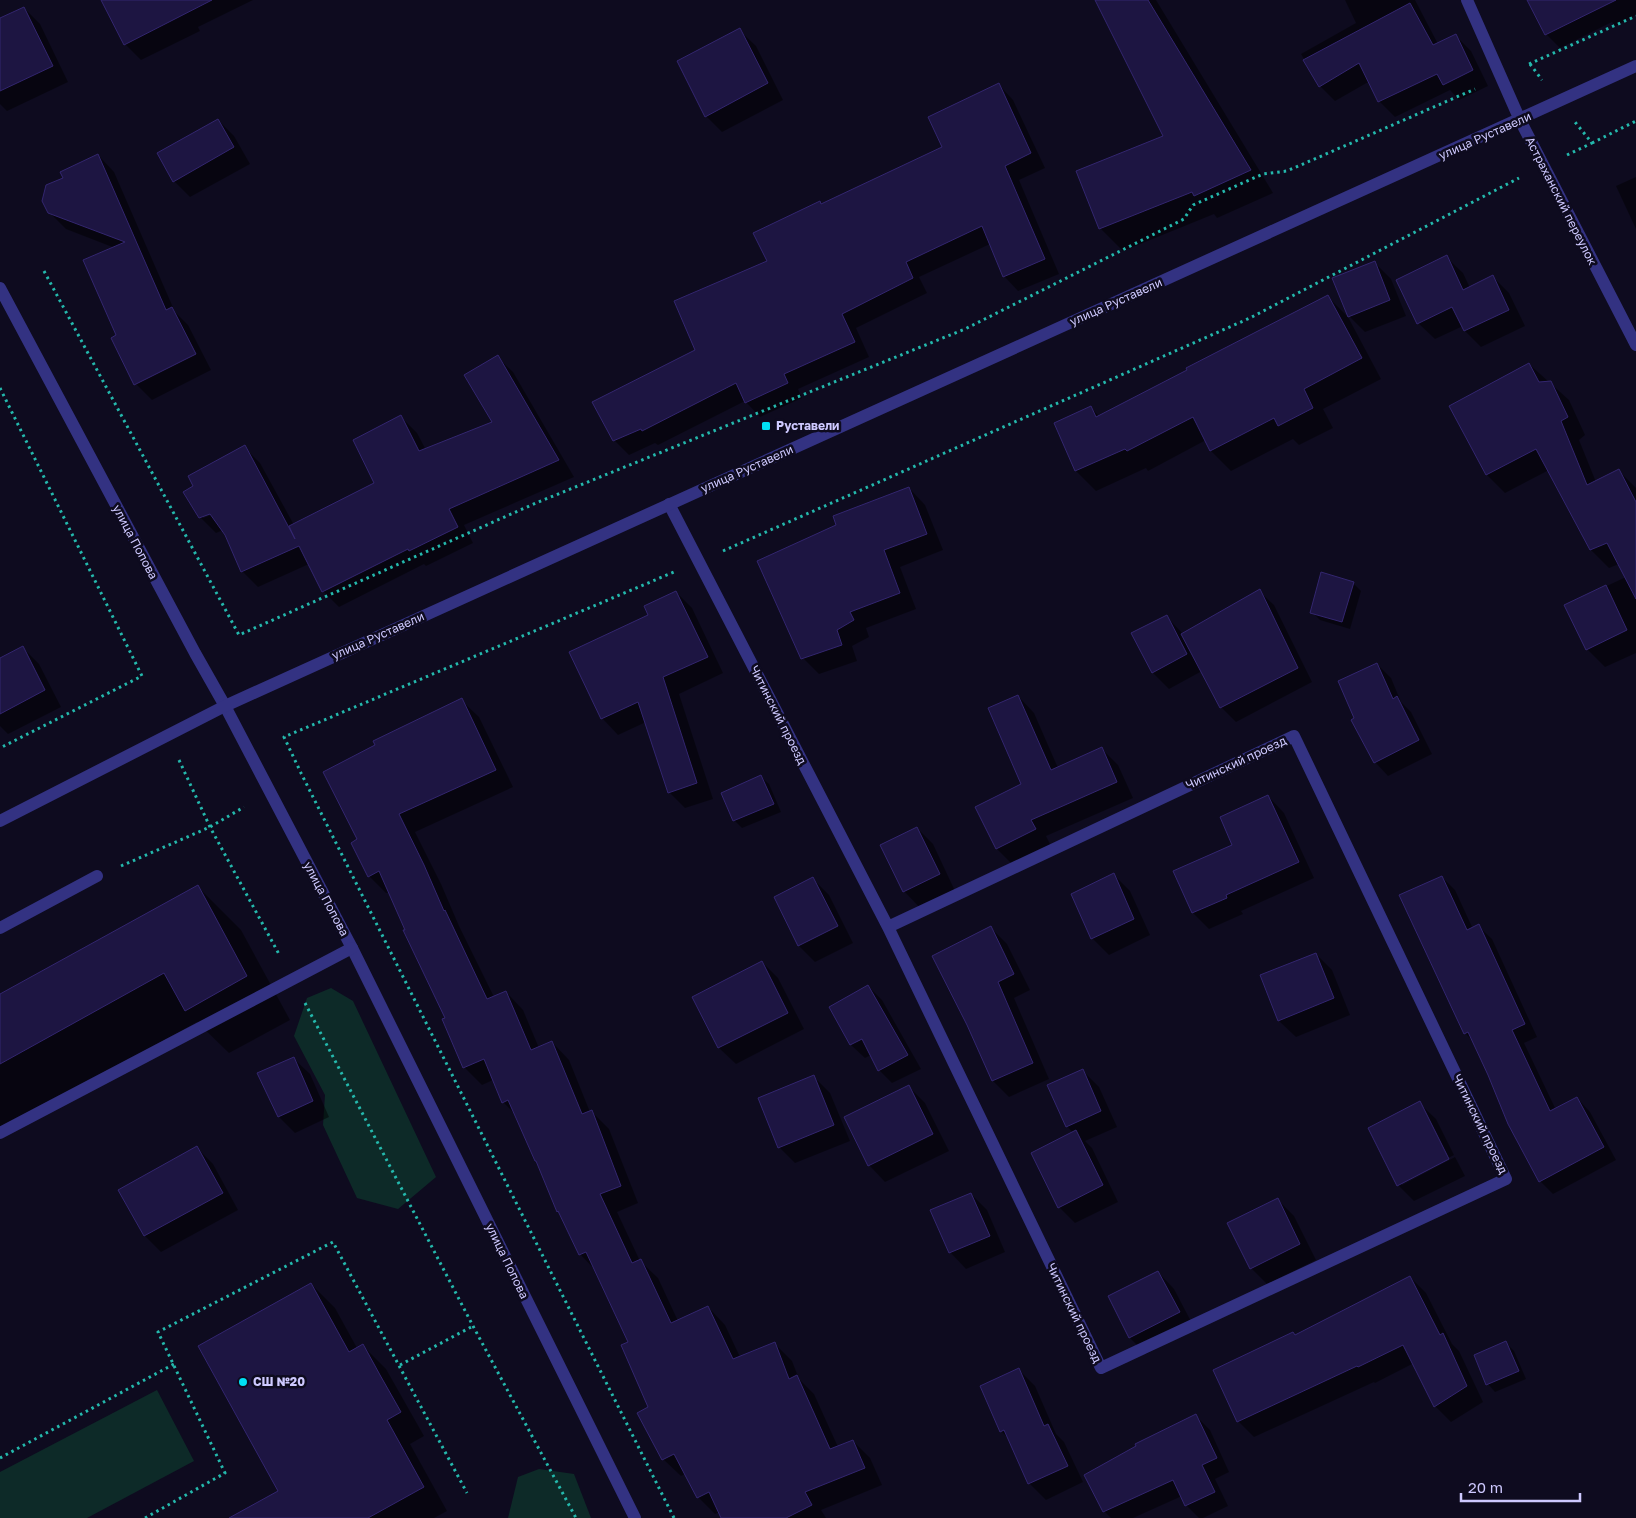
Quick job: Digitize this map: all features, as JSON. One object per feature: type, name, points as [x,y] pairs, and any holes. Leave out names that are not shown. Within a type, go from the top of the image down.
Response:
[{"type":"street","name":"Астраханский переулок","points":[[1467,0],[1520,120],[1636,345]]},
{"type":"street","name":"улица Руставели","points":[[0,821],[225,706],[1636,66]]},
{"type":"street","name":"улица Попова","points":[[0,288],[195,654],[225,706],[352,948],[635,1518]]},
{"type":"street","name":"Читинский проезд","points":[[669,504],[888,927],[1101,1368],[1506,1179],[1294,736],[888,927]]},
{"type":"street","points":[[0,928],[97,876]]},
{"type":"street","points":[[0,1132],[352,948]]},
{"type":"path","points":[[44,271],[239,635],[536,503],[965,329],[1184,219],[1193,204],[1263,174],[1288,171],[1636,16]]},
{"type":"path","points":[[1530,64],[1592,143]]},
{"type":"path","points":[[674,1518],[284,737],[698,562],[1250,318],[1543,166],[1636,121]]},
{"type":"path","points":[[0,388],[142,676],[0,748]]},
{"type":"path","points":[[180,760],[210,827],[576,1518]]},
{"type":"path","points":[[97,876],[210,827],[244,807]]},
{"type":"path","points":[[145,1518],[226,1473],[158,1332],[333,1242],[467,1493]]},
{"type":"path","points":[[400,1365],[473,1326]]},
{"type":"path","points":[[0,1458],[174,1364]]},
{"type":"green space","points":[[331,988],[353,1001],[436,1177],[398,1209],[357,1198],[323,1125],[325,1095],[294,1036],[307,998]]},
{"type":"green space","points":[[157,1390],[194,1461],[87,1518],[0,1518],[0,1472]]},
{"type":"green space","points":[[539,1469],[574,1474],[591,1518],[508,1518],[518,1477]]},
{"type":"building","points":[[101,0],[212,0],[124,45]]},
{"type":"building","points":[[1095,0],[1148,0],[1251,170],[1194,196],[1192,192],[1099,229],[1076,171],[1163,136]]},
{"type":"building","points":[[1527,0],[1616,0],[1545,35]]},
{"type":"building","points":[[1410,3],[1433,45],[1456,34],[1473,70],[1443,85],[1437,74],[1378,102],[1359,63],[1319,87],[1303,60]]},
{"type":"building","points":[[24,7],[53,66],[0,91],[0,18]]},
{"type":"building","points":[[740,28],[768,83],[705,117],[677,61]]},
{"type":"building","points":[[999,83],[1031,153],[1005,166],[1045,259],[1003,277],[982,226],[906,262],[913,278],[842,314],[855,342],[784,374],[788,383],[745,403],[736,383],[642,431],[641,429],[613,441],[592,402],[695,350],[674,301],[767,261],[753,233],[820,201],[821,204],[942,147],[928,117]]},
{"type":"building","points":[[218,119],[234,147],[173,182],[157,153]]},
{"type":"building","points":[[98,154],[166,310],[172,307],[196,354],[134,385],[111,338],[116,335],[83,260],[125,242],[48,213],[42,201],[46,185],[63,178],[60,172]]},
{"type":"building","points":[[1447,255],[1463,290],[1493,275],[1509,310],[1464,331],[1452,307],[1417,324],[1396,280]]},
{"type":"building","points":[[1375,261],[1390,300],[1348,317],[1332,278]]},
{"type":"building","points":[[1328,295],[1362,358],[1304,389],[1313,408],[1278,426],[1274,418],[1210,451],[1193,417],[1127,451],[1125,449],[1075,471],[1054,423],[1091,406],[1096,417]]},
{"type":"building","points":[[498,355],[559,460],[449,509],[458,527],[409,551],[408,549],[322,592],[299,546],[241,572],[225,535],[210,514],[199,518],[183,492],[193,486],[188,476],[245,445],[295,539],[289,526],[374,483],[353,440],[401,415],[419,451],[492,422],[464,375]]},
{"type":"building","points":[[1529,363],[1539,382],[1551,381],[1568,417],[1561,421],[1587,485],[1619,469],[1636,502],[1636,599],[1607,543],[1590,550],[1536,449],[1486,475],[1449,406]]},
{"type":"building","points":[[909,487],[927,534],[884,550],[900,593],[850,612],[854,620],[837,630],[842,645],[801,659],[757,561],[836,525],[833,516]]},
{"type":"building","points":[[1321,572],[1354,582],[1342,622],[1310,613]]},
{"type":"building","points":[[1606,585],[1627,630],[1586,650],[1564,605]]},
{"type":"building","points":[[1260,589],[1298,668],[1220,708],[1181,634]]},
{"type":"building","points":[[676,591],[708,657],[663,677],[697,783],[668,793],[638,702],[601,719],[569,652],[648,615],[644,606]]},
{"type":"building","points":[[1167,615],[1187,654],[1152,673],[1131,633]]},
{"type":"building","points":[[23,646],[45,690],[0,714],[0,658]]},
{"type":"building","points":[[1377,663],[1393,699],[1397,696],[1419,740],[1374,763],[1351,720],[1354,718],[1338,681]]},
{"type":"building","points":[[1018,695],[1051,770],[1102,747],[1117,782],[1031,820],[1036,829],[996,849],[975,807],[1021,784],[988,708]]},
{"type":"building","points":[[462,698],[496,770],[399,814],[487,999],[506,991],[531,1050],[552,1041],[582,1114],[592,1110],[621,1186],[600,1194],[632,1263],[641,1259],[671,1323],[708,1306],[733,1359],[775,1342],[789,1379],[797,1375],[830,1449],[853,1440],[865,1468],[805,1492],[812,1505],[786,1518],[721,1518],[709,1492],[697,1498],[674,1454],[662,1460],[637,1413],[648,1407],[621,1345],[628,1342],[586,1252],[579,1255],[557,1212],[508,1100],[502,1103],[484,1059],[463,1068],[442,1019],[445,1018],[403,930],[405,930],[379,871],[368,877],[351,843],[357,839],[323,772],[375,745],[373,741]]},
{"type":"building","points":[[761,775],[774,804],[733,821],[721,793]]},
{"type":"building","points":[[1268,795],[1299,862],[1226,895],[1227,898],[1192,913],[1173,871],[1232,845],[1220,817]]},
{"type":"building","points":[[917,827],[940,874],[903,892],[880,845]]},
{"type":"building","points":[[1114,873],[1134,919],[1091,939],[1071,894]]},
{"type":"building","points":[[1442,876],[1467,930],[1479,924],[1525,1024],[1512,1030],[1550,1111],[1577,1097],[1604,1147],[1539,1182],[1508,1124],[1468,1032],[1464,1034],[1399,895]]},
{"type":"building","points":[[813,877],[838,926],[798,946],[774,897]]},
{"type":"building","points":[[198,885],[247,976],[185,1011],[164,973],[0,1064],[0,994]]},
{"type":"building","points":[[991,926],[1014,974],[998,982],[1033,1063],[992,1081],[967,1025],[932,956]]},
{"type":"building","points":[[1316,953],[1334,998],[1278,1021],[1260,975]]},
{"type":"building","points":[[762,961],[788,1013],[718,1048],[692,997]]},
{"type":"building","points":[[868,985],[908,1055],[878,1071],[862,1039],[850,1045],[829,1007]]},
{"type":"building","points":[[294,1057],[313,1101],[278,1117],[257,1073]]},
{"type":"building","points":[[1083,1069],[1101,1111],[1066,1127],[1047,1085]]},
{"type":"building","points":[[814,1075],[834,1125],[778,1148],[758,1098]]},
{"type":"building","points":[[909,1085],[933,1134],[868,1166],[844,1117]]},
{"type":"building","points":[[1420,1101],[1449,1159],[1397,1186],[1368,1128]]},
{"type":"building","points":[[1076,1130],[1103,1185],[1058,1208],[1031,1153]]},
{"type":"building","points":[[197,1146],[223,1193],[144,1236],[118,1190]]},
{"type":"building","points":[[971,1193],[990,1236],[949,1253],[930,1210]]},
{"type":"building","points":[[1278,1198],[1300,1244],[1250,1269],[1227,1223]]},
{"type":"building","points":[[1158,1271],[1180,1312],[1129,1338],[1108,1296]]},
{"type":"building","points":[[1410,1276],[1440,1335],[1443,1333],[1467,1386],[1434,1407],[1403,1345],[1237,1422],[1213,1370],[1293,1332],[1295,1335]]},
{"type":"building","points":[[311,1283],[349,1352],[363,1344],[401,1412],[387,1420],[424,1487],[368,1518],[229,1518],[278,1491],[198,1346]]},
{"type":"building","points":[[1506,1341],[1519,1371],[1486,1385],[1474,1355]]},
{"type":"building","points":[[1019,1368],[1044,1426],[1048,1424],[1068,1466],[1028,1484],[1004,1430],[1000,1432],[980,1386]]},
{"type":"building","points":[[1196,1414],[1217,1458],[1202,1465],[1215,1492],[1185,1506],[1173,1480],[1103,1512],[1084,1475],[1136,1446],[1135,1444]]},
{"type":"place","name":"Руставели","points":[[766,426]]},
{"type":"place","name":"СШ №20","points":[[243,1382]]}]
